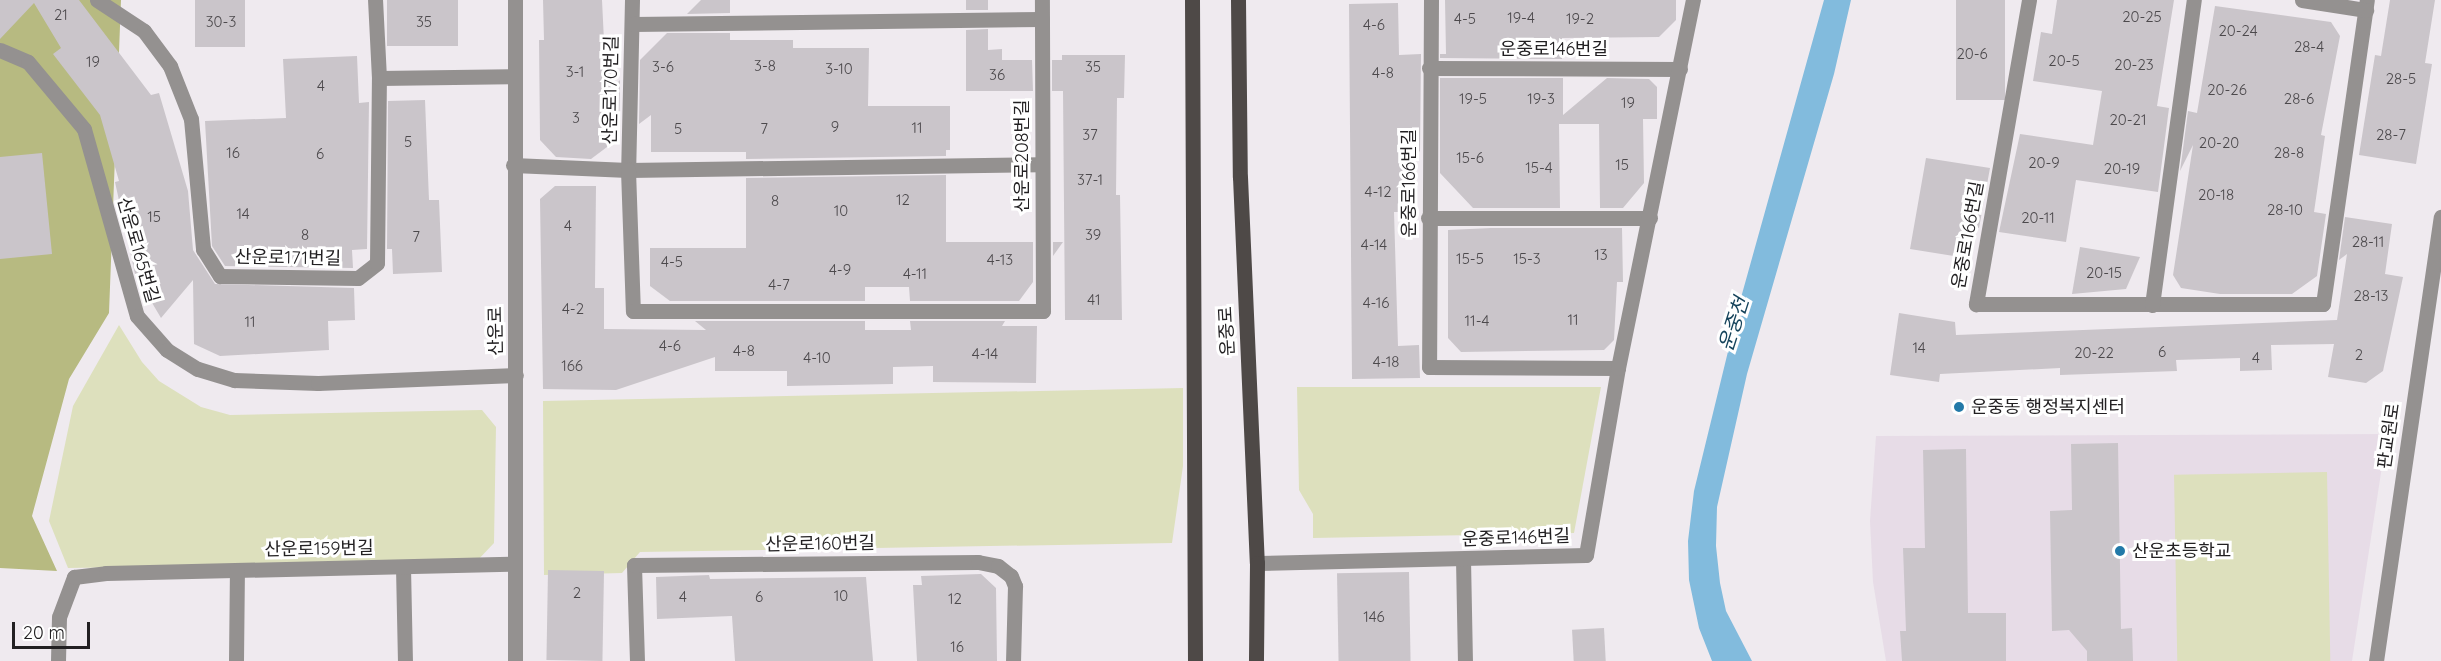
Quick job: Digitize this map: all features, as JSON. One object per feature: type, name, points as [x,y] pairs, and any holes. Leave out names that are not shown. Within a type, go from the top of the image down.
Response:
[{"type":"main road","name":"운중로","points":[[1192,0],[1196,661]]},
{"type":"main road","name":"운중로","points":[[1238,0],[1240,177],[1257,563],[1256,661]]},
{"type":"street","name":"산운로171번길","points":[[97,0],[144,31],[170,66],[190,119],[203,249],[220,276],[358,278],[377,263],[379,78],[375,0]]},
{"type":"street","name":"산운로","points":[[515,0],[513,165],[516,375],[515,661]]},
{"type":"street","points":[[632,0],[632,24]]},
{"type":"street","name":"산운로208번길","points":[[1042,0],[1043,311]]},
{"type":"street","name":"운중로166번길","points":[[1431,0],[1428,218],[1429,367],[1618,368]]},
{"type":"street","name":"운중로146번길","points":[[1257,563],[1586,555],[1618,368],[1693,0]]},
{"type":"street","name":"운중로166번길","points":[[2029,0],[1976,304],[2152,306],[2324,304],[2366,5]]},
{"type":"street","points":[[2152,306],[2194,0]]},
{"type":"street","points":[[2302,0],[2366,5]]},
{"type":"street","name":"산운로170번길","points":[[1042,19],[632,24],[628,170],[633,311],[1043,311]]},
{"type":"street","name":"산운로165번길","points":[[0,50],[28,62],[84,129],[137,316],[151,335],[190,364],[234,380],[318,383],[516,375]]},
{"type":"street","name":"운중로146번길","points":[[1429,68],[1680,69]]},
{"type":"street","points":[[379,78],[514,76]]},
{"type":"street","name":"산운로170번길","points":[[513,165],[628,170],[1042,164]]},
{"type":"street","name":"판교원로","points":[[2376,661],[2441,217]]},
{"type":"street","points":[[1428,218],[1650,218]]},
{"type":"street","points":[[1463,559],[1465,661]]},
{"type":"street","name":"산운로160번길","points":[[637,661],[634,565],[978,562],[998,566],[1011,576],[1015,586],[1013,661]]},
{"type":"street","name":"산운로159번길","points":[[58,661],[59,617],[74,577],[106,573],[515,564]]},
{"type":"street","points":[[403,567],[405,661]]},
{"type":"street","points":[[236,661],[237,570]]},
{"type":"shaded area","name":"산운초등학교","points":[[2387,434],[2352,661],[1886,661],[1873,582],[1870,521],[1876,436]]},
{"type":"green space","points":[[0,0],[121,0],[109,313],[69,379],[32,516],[57,571],[0,568]]},
{"type":"green space","points":[[119,325],[142,362],[159,381],[201,407],[230,415],[482,410],[496,427],[494,543],[476,562],[68,568],[49,521],[73,406]]},
{"type":"green space","points":[[1297,387],[1601,387],[1574,533],[1313,538],[1313,514],[1299,490]]},
{"type":"green space","points":[[1183,388],[1183,466],[1172,543],[640,552],[622,573],[544,575],[543,401]]},
{"type":"green space","points":[[2327,472],[2330,661],[2177,661],[2174,475]]},
{"type":"water","points":[[1824,0],[1851,0],[1834,74],[1747,374],[1717,507],[1716,546],[1726,611],[1752,661],[1712,661],[1699,628],[1689,580],[1688,541],[1694,491],[1742,294]]},
{"type":"building","points":[[0,0],[79,0],[151,95],[159,93],[188,191],[193,250],[215,284],[354,288],[355,320],[328,321],[329,350],[220,356],[194,344],[193,280],[161,318],[135,274],[115,182],[119,181],[100,115],[53,54],[61,48],[34,3],[0,39]]},
{"type":"building","points":[[195,0],[245,0],[245,47],[195,47]]},
{"type":"building","points":[[387,0],[458,0],[458,46],[387,46]]},
{"type":"building","points":[[543,0],[602,0],[604,41],[611,41],[611,89],[620,80],[619,138],[591,159],[556,157],[540,140],[539,40],[544,40]]},
{"type":"building","points":[[701,0],[730,0],[730,13],[687,14]]},
{"type":"building","points":[[966,0],[988,0],[988,10],[966,10]]},
{"type":"building","points":[[1445,0],[1676,0],[1676,20],[1659,37],[1562,38],[1562,59],[1440,58],[1440,54],[1446,54]]},
{"type":"building","points":[[1956,0],[2005,0],[2005,100],[1956,100]]},
{"type":"building","points":[[2057,0],[2174,0],[2157,106],[2169,108],[2158,192],[2076,180],[2066,242],[1999,232],[2020,134],[2093,145],[2102,91],[2033,81],[2041,32],[2052,34]]},
{"type":"building","points":[[2390,0],[2435,0],[2425,63],[2432,64],[2416,164],[2359,155],[2375,55],[2381,56]]},
{"type":"building","points":[[1398,3],[1399,55],[1421,54],[1420,152],[1405,136],[1406,212],[1394,212],[1398,346],[1419,345],[1420,378],[1352,379],[1349,4]]},
{"type":"building","points":[[2215,6],[2331,22],[2340,36],[2321,135],[2325,136],[2314,212],[2326,214],[2317,276],[2292,294],[2220,294],[2181,288],[2173,275],[2193,145],[2180,171],[2188,111],[2197,113]]},
{"type":"building","points":[[988,29],[988,50],[1002,49],[1002,60],[1032,60],[1033,91],[966,91],[966,30]]},
{"type":"building","points":[[667,33],[730,33],[730,40],[793,40],[793,48],[869,48],[868,106],[950,106],[950,150],[946,150],[946,156],[746,159],[746,152],[651,152],[651,115],[639,124],[640,60]]},
{"type":"building","points":[[1062,55],[1125,55],[1124,98],[1117,98],[1116,195],[1120,195],[1122,320],[1065,320],[1063,91],[1052,91],[1052,60],[1062,60]]},
{"type":"building","points":[[357,56],[359,103],[369,102],[367,249],[352,250],[353,268],[225,266],[212,246],[205,121],[286,118],[283,59]]},
{"type":"building","points":[[1440,78],[1563,78],[1563,115],[1607,78],[1649,79],[1657,87],[1657,119],[1643,119],[1644,183],[1623,208],[1600,208],[1599,124],[1559,124],[1560,208],[1473,208],[1440,173]]},
{"type":"building","points":[[425,100],[429,200],[439,200],[442,272],[393,274],[392,249],[387,249],[388,101]]},
{"type":"building","points":[[42,153],[52,254],[0,259],[0,157]]},
{"type":"building","points":[[1926,158],[1990,168],[1979,228],[1965,226],[1960,257],[1910,249]]},
{"type":"building","points":[[946,175],[946,242],[1033,242],[1033,282],[1019,301],[910,301],[909,287],[865,287],[865,301],[670,301],[650,286],[650,248],[746,248],[746,178]]},
{"type":"building","points":[[555,186],[596,186],[595,288],[604,288],[604,329],[706,330],[695,321],[865,321],[865,330],[911,330],[910,321],[1005,321],[1002,326],[1037,326],[1036,383],[933,382],[933,366],[893,367],[893,384],[787,386],[787,371],[715,371],[715,357],[616,390],[543,389],[540,199]]},
{"type":"building","points":[[2345,217],[2392,224],[2385,274],[2403,277],[2383,371],[2366,383],[2328,377],[2334,344],[2271,345],[2272,370],[2240,371],[2240,358],[2176,360],[2177,371],[2060,375],[2060,368],[1940,374],[1939,382],[1890,375],[1899,313],[1955,322],[1956,335],[2337,320],[2347,254],[2339,260]]},
{"type":"building","points":[[1622,228],[1623,282],[1617,282],[1614,340],[1604,350],[1461,352],[1448,338],[1448,230]]},
{"type":"building","points":[[1053,242],[1063,242],[1053,256]]},
{"type":"building","points":[[2080,247],[2140,257],[2126,289],[2072,294]]},
{"type":"building","points":[[2118,443],[2121,629],[2132,628],[2133,661],[2087,661],[2087,651],[2069,630],[2052,631],[2050,511],[2072,510],[2071,444]]},
{"type":"building","points":[[1966,449],[1968,613],[2006,613],[2006,661],[1902,661],[1900,631],[1906,631],[1903,548],[1925,548],[1923,450]]},
{"type":"building","points":[[548,570],[604,571],[602,661],[546,660]]},
{"type":"building","points":[[1409,572],[1411,661],[1339,661],[1337,573]]},
{"type":"building","points":[[981,574],[996,588],[997,661],[917,661],[913,585],[922,585],[921,576]]},
{"type":"building","points":[[709,575],[710,579],[866,577],[873,661],[735,661],[732,616],[657,619],[656,577]]},
{"type":"building","points":[[1604,628],[1606,661],[1574,661],[1572,630]]},
{"type":"place","name":"운중동 행정복지센터","points":[[1959,407]]},
{"type":"place","name":"산운초등학교","points":[[2120,551]]},
{"type":"water label","name":"운중천","points":[[1733,324]]}]
